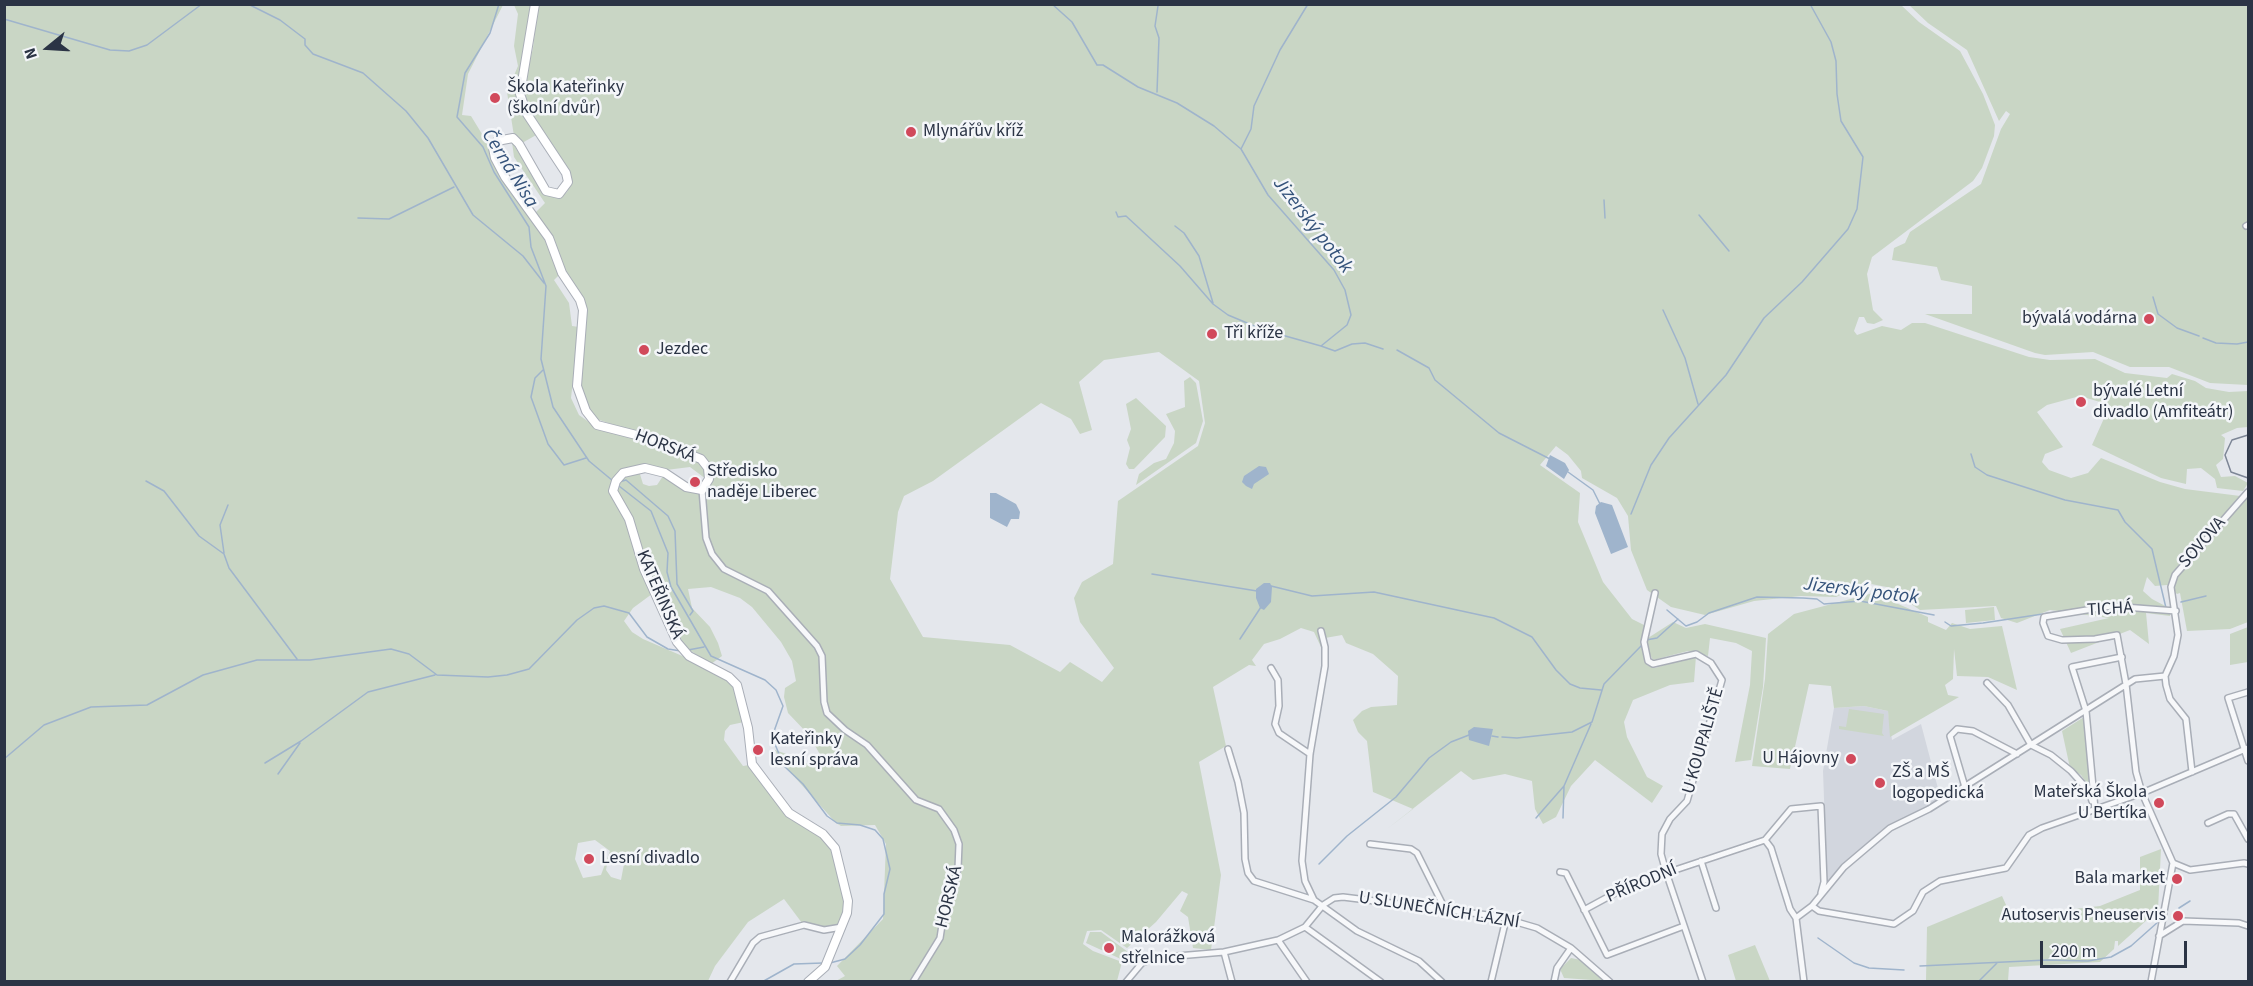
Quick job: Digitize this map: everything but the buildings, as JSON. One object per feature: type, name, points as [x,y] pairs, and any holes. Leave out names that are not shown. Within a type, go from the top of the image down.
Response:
[{"type":"street","name":"HORSKÁ","points":[[535,4],[520,94],[527,114],[566,173],[568,182],[559,194],[546,191],[519,144],[513,138],[497,141],[494,148],[495,158],[505,177],[549,238],[562,273],[580,300],[583,310],[577,386],[586,411],[597,425],[659,443],[701,459],[708,468],[709,479],[702,490],[706,538],[712,554],[723,569],[768,591],[817,646],[822,656],[824,702],[827,713],[844,730],[867,745],[916,800],[939,809],[954,830],[959,844],[958,869],[945,906],[940,938],[913,981]]},
{"type":"street","name":"KATEŘINSKÁ","points":[[702,490],[686,488],[665,473],[651,468],[630,470],[618,478],[613,491],[629,519],[645,569],[677,642],[689,656],[729,677],[737,685],[748,728],[752,764],[789,813],[823,834],[835,848],[848,901],[832,955],[825,967],[808,981]]},
{"type":"street","name":"SOVOVA","points":[[2165,676],[2174,656],[2178,635],[2171,587],[2175,576],[2248,492]]},
{"type":"street","name":"U KOUPALIŠTĚ","points":[[1655,595],[1644,644],[1648,661],[1653,664],[1688,653],[1701,656],[1711,663],[1722,680],[1687,801],[1670,819],[1662,834],[1661,854],[1666,872],[1704,981]]},
{"type":"street","name":"TICHÁ","points":[[2122,657],[2117,635],[2095,639],[2062,640],[2048,636],[2043,623],[2044,617],[2111,606],[2176,611]]},
{"type":"street","points":[[1314,900],[1305,881],[1302,861],[1310,754],[1325,666],[1325,647],[1321,631]]},
{"type":"street","points":[[2095,809],[2086,711],[2072,667],[2122,657],[2136,772],[2142,793],[2173,863],[2151,981]]},
{"type":"street","points":[[1271,668],[1278,680],[1279,706],[1275,724],[1279,733],[1310,754]]},
{"type":"street","points":[[1796,918],[1812,906],[1844,867],[1890,828],[1965,787],[2135,679],[2165,676],[2170,699],[2186,719],[2192,772]]},
{"type":"street","points":[[1987,683],[2008,705],[2031,745],[2051,755],[2071,771],[2089,791],[2095,809]]},
{"type":"street","points":[[2248,692],[2228,698],[2248,761]]},
{"type":"street","points":[[1965,787],[1950,736],[1957,729],[1973,731],[2017,754]]},
{"type":"street","points":[[1228,748],[1244,813],[1245,858],[1248,873],[1254,881],[1314,900],[1357,932],[1413,958],[1434,979],[1442,981]]},
{"type":"street","points":[[1812,906],[1818,911],[1894,924],[1913,911],[1923,892],[1940,881],[2006,868],[2029,834],[2142,793],[2246,749]]},
{"type":"street","points":[[1804,981],[1796,918],[1790,909],[1771,848],[1766,840],[1791,809],[1821,806],[1824,882],[1819,898]]},
{"type":"street","points":[[2208,824],[2228,814],[2234,814],[2248,839]]},
{"type":"street","name":"PŘÍRODNÍ","points":[[1584,910],[1630,885],[1766,840]]},
{"type":"street","points":[[1370,844],[1411,849],[1417,854],[1445,909]]},
{"type":"street","name":"PŘÍRODNÍ","points":[[1701,861],[1716,908]]},
{"type":"street","points":[[2173,863],[2190,870],[2244,862],[2248,864]]},
{"type":"street","points":[[1560,872],[1566,873],[1607,955],[1684,926]]},
{"type":"street","name":"U SLUNEČNÍCH LÁZNÍ","points":[[1323,905],[1334,898],[1343,897],[1506,919],[1537,928],[1571,948],[1610,981]]},
{"type":"street","points":[[1126,981],[1142,963],[1154,958],[1224,952],[1278,940],[1305,927],[1323,905]]},
{"type":"street","points":[[1491,981],[1506,919]]},
{"type":"street","points":[[2159,937],[2182,921],[2235,922],[2248,926]]},
{"type":"street","points":[[730,981],[753,943],[760,938],[804,925],[824,930],[842,927]]},
{"type":"street","points":[[1305,927],[1381,981]]},
{"type":"street","points":[[1278,940],[1307,981]]},
{"type":"street","points":[[1554,981],[1557,968],[1571,948]]},
{"type":"street","points":[[1224,952],[1232,981]]},
{"type":"shaded area","name":"ZŠ a MŠ logopedická","points":[[1864,706],[1888,711],[1892,740],[1921,724],[1940,796],[1936,802],[1882,831],[1845,863],[1830,881],[1827,881],[1823,771],[1834,708]]},
{"type":"green space","points":[[5,5],[503,5],[468,74],[462,115],[471,116],[546,239],[560,274],[554,280],[569,303],[572,326],[579,327],[571,398],[579,415],[596,427],[647,441],[700,461],[705,469],[706,479],[690,467],[666,470],[645,465],[622,471],[612,494],[627,520],[652,594],[633,608],[624,621],[632,632],[643,639],[728,679],[735,687],[744,722],[730,725],[725,731],[724,740],[743,766],[749,765],[787,815],[821,836],[833,849],[845,901],[842,923],[824,929],[802,923],[784,899],[748,922],[715,966],[708,981],[5,982]],"holes":[[[595,840],[610,851],[601,875],[583,878],[575,859],[578,843]],[[614,855],[624,864],[621,880],[611,877],[606,870],[608,859]]]},
{"type":"green space","points":[[514,5],[532,5],[527,47],[517,89],[538,134],[522,143],[514,136],[507,92],[518,66],[514,46],[518,14]]},
{"type":"green space","points":[[538,5],[1901,5],[1919,22],[1960,51],[1983,94],[1995,125],[1994,136],[1982,168],[1973,181],[1872,257],[1867,274],[1873,310],[1883,320],[1874,324],[1867,323],[1864,317],[1859,317],[1854,331],[1857,335],[1882,326],[1901,330],[1912,323],[1925,323],[2029,357],[2050,360],[2095,359],[2125,373],[2167,378],[2172,374],[2195,381],[2206,388],[2229,392],[2248,391],[2248,427],[2237,428],[2221,435],[2225,438],[2223,459],[2216,465],[2221,477],[2235,476],[2248,483],[2243,491],[2217,488],[2215,479],[2201,468],[2187,469],[2186,484],[2161,478],[2092,445],[2110,405],[2080,396],[2047,405],[2037,412],[2063,447],[2045,454],[2042,462],[2049,470],[2071,478],[2088,473],[2101,458],[2160,482],[2185,489],[2248,497],[2248,622],[2230,629],[2187,631],[2180,593],[2177,594],[2167,585],[2155,586],[2147,577],[2143,591],[2152,599],[2171,609],[2170,616],[2146,613],[2149,644],[2130,630],[2071,653],[2060,629],[2109,618],[2050,610],[2017,623],[2001,618],[1996,606],[1920,610],[1908,602],[1907,591],[1866,583],[1836,597],[1801,596],[1754,601],[1705,615],[1671,607],[1647,590],[1631,550],[1628,516],[1617,498],[1582,478],[1581,471],[1568,455],[1556,446],[1540,465],[1580,493],[1578,522],[1603,582],[1632,619],[1646,626],[1641,641],[1647,665],[1655,668],[1696,656],[1694,682],[1670,685],[1633,700],[1624,722],[1627,737],[1647,777],[1663,786],[1652,803],[1595,760],[1571,786],[1556,817],[1543,824],[1535,809],[1532,781],[1505,774],[1473,780],[1461,771],[1413,809],[1373,792],[1367,741],[1358,732],[1353,720],[1362,711],[1371,707],[1397,705],[1398,676],[1373,654],[1346,643],[1342,635],[1325,638],[1325,644],[1321,647],[1314,632],[1301,628],[1264,644],[1252,660],[1256,666],[1249,665],[1213,687],[1226,746],[1199,762],[1221,875],[1211,950],[1193,948],[1188,917],[1180,911],[1188,894],[1182,891],[1156,922],[1127,948],[1101,930],[1087,931],[1083,944],[1093,951],[1122,962],[1117,981],[836,981],[845,976],[837,966],[883,919],[886,844],[875,825],[841,826],[836,823],[781,762],[775,750],[795,757],[802,763],[819,763],[822,758],[809,735],[788,713],[784,697],[785,688],[796,681],[792,661],[781,642],[752,607],[740,598],[711,587],[688,589],[692,608],[710,627],[722,656],[711,664],[685,647],[657,592],[632,517],[618,493],[618,483],[625,476],[639,471],[643,484],[657,485],[663,476],[685,490],[703,493],[712,480],[711,467],[703,456],[591,417],[578,380],[582,370],[586,310],[535,213],[545,203],[514,157],[512,142],[544,194],[560,197],[567,192],[571,182],[530,112],[523,90],[533,48]],"holes":[[[1159,352],[1199,381],[1205,423],[1198,446],[1118,501],[1113,564],[1082,582],[1074,598],[1080,622],[1114,668],[1102,682],[1070,662],[1060,672],[1010,645],[923,637],[890,579],[898,512],[904,496],[933,481],[1041,403],[1071,419],[1080,434],[1092,430],[1079,382],[1104,360]]]},
{"type":"green space","points":[[1909,5],[2248,5],[2248,222],[2244,226],[2248,232],[2248,385],[2210,383],[2169,367],[2130,367],[2093,352],[2045,355],[2035,353],[1925,314],[1972,314],[1972,286],[1941,280],[1937,267],[1892,260],[1894,248],[1905,243],[1910,232],[1981,184],[2001,129],[2010,114],[2006,111],[1999,121],[1967,50],[1928,23]]},
{"type":"green space","points":[[1190,377],[1196,383],[1203,421],[1196,443],[1136,485],[1139,474],[1154,463],[1166,459],[1174,443],[1175,431],[1166,414],[1185,407],[1184,381]]},
{"type":"green space","points":[[1136,398],[1166,426],[1165,437],[1134,469],[1129,469],[1126,464],[1130,448],[1127,440],[1131,429],[1126,404]]},
{"type":"green space","points":[[1873,593],[1928,617],[1928,622],[1946,630],[1952,623],[1970,629],[2002,626],[2017,690],[1988,677],[1957,676],[1954,649],[1953,679],[1945,685],[1948,695],[1959,697],[1890,737],[1888,711],[1864,706],[1834,708],[1831,686],[1809,684],[1790,769],[1752,766],[1765,679],[1768,634],[1794,614]]},
{"type":"green space","points":[[1994,607],[1995,620],[1966,623],[1965,610]]},
{"type":"green space","points":[[1673,622],[1686,628],[1705,624],[1766,638],[1763,687],[1751,760],[1735,762],[1750,685],[1752,651],[1736,643],[1710,638],[1708,656],[1688,651],[1653,660],[1646,647],[1648,638]]},
{"type":"green space","points":[[2248,627],[2248,662],[2230,665],[2230,634]]},
{"type":"green space","points":[[1849,709],[1884,714],[1882,733],[1884,736],[1839,729],[1839,726],[1846,727]]},
{"type":"green space","points":[[2084,717],[2091,783],[2087,784],[2081,775],[2070,768],[2062,731]]},
{"type":"green space","points":[[2161,849],[2158,910],[2118,946],[2118,941],[2115,941],[2114,949],[2100,962],[2009,967],[2008,981],[1926,981],[1927,927],[2002,896],[2011,916],[2100,906],[2140,890],[2140,857]]},
{"type":"green space","name":"Malorážková střelnice","points":[[1090,932],[1101,932],[1128,952],[1123,960],[1086,943]]},
{"type":"green space","points":[[1755,945],[1770,981],[1736,981],[1728,955]]},
{"type":"green space","points":[[1571,958],[1581,960],[1606,981],[1564,978],[1560,969]]},
{"type":"water","points":[[1550,455],[1565,463],[1569,470],[1564,479],[1546,466]]},
{"type":"water","points":[[1259,466],[1266,467],[1269,474],[1254,484],[1252,489],[1242,482],[1244,476]]},
{"type":"water","points":[[990,493],[996,493],[1016,504],[1020,512],[1019,519],[1011,519],[1007,527],[990,518]]},
{"type":"water","points":[[1601,502],[1612,505],[1628,547],[1611,554],[1595,513],[1596,506]]},
{"type":"water","points":[[1264,583],[1270,583],[1272,587],[1271,602],[1264,610],[1260,608],[1256,598],[1256,589]]},
{"type":"water","points":[[1474,727],[1493,729],[1489,746],[1469,740],[1468,731]]},
{"type":"waterway","points":[[4,19],[110,50],[129,51],[147,45],[202,4]]},
{"type":"waterway","points":[[248,4],[280,20],[305,39],[305,45],[313,54],[363,73],[406,111],[428,138],[473,215],[523,256],[544,283]]},
{"type":"waterway","name":"Černá Nisa","points":[[499,4],[490,33],[465,73],[457,117],[483,147],[494,172],[529,227],[531,247],[546,286],[541,359],[553,407],[589,461],[613,481]]},
{"type":"waterway","name":"Jizerský potok","points":[[1052,4],[1072,22],[1097,65],[1103,65],[1138,87],[1177,103],[1214,126],[1241,149],[1268,195],[1334,270],[1345,290],[1351,315],[1347,325],[1321,346],[1335,351],[1352,344],[1365,343],[1383,349]]},
{"type":"waterway","points":[[1241,149],[1251,129],[1254,106],[1280,50],[1308,4]]},
{"type":"waterway","points":[[1631,514],[1651,465],[1669,438],[1726,375],[1764,318],[1802,282],[1848,229],[1857,209],[1863,157],[1841,121],[1836,61],[1831,42],[1810,4]]},
{"type":"waterway","points":[[1157,92],[1159,38],[1155,26],[1158,6]]},
{"type":"waterway","points":[[358,218],[389,219],[454,187]]},
{"type":"waterway","points":[[1604,200],[1605,218]]},
{"type":"waterway","points":[[1116,212],[1118,217],[1126,216],[1180,266],[1213,304],[1228,315],[1264,330],[1321,346]]},
{"type":"waterway","points":[[1699,215],[1729,251]]},
{"type":"waterway","points":[[1175,226],[1184,233],[1199,256],[1213,303]]},
{"type":"waterway","points":[[2153,297],[2158,314],[2177,328],[2199,336]]},
{"type":"waterway","points":[[1663,310],[1685,358],[1698,404]]},
{"type":"waterway","points":[[2203,338],[2216,343],[2248,342]]},
{"type":"waterway","name":"Jizerský potok","points":[[1397,350],[1429,368],[1435,380],[1499,433],[1550,459]]},
{"type":"waterway","points":[[543,370],[535,378],[531,397],[548,444],[564,465],[586,458]]},
{"type":"waterway","points":[[1971,454],[1975,467],[1987,475],[2065,500],[2118,510],[2125,522],[2152,549],[2166,608],[2126,604]]},
{"type":"waterway","name":"Jizerský potok","points":[[1568,472],[1593,490],[1600,504]]},
{"type":"waterway","points":[[619,482],[626,480],[668,516],[675,531],[677,584],[693,611],[690,615]]},
{"type":"waterway","points":[[146,481],[164,491],[199,536],[224,554],[229,568],[297,659]]},
{"type":"waterway","name":"Černá Nisa","points":[[619,486],[651,511],[668,553],[667,572],[671,587],[711,656],[765,680],[776,690],[783,706],[772,737],[784,766],[803,784],[827,816],[837,823],[860,825],[875,830],[883,839],[890,869],[884,894],[884,914],[860,945],[845,959],[830,963]]},
{"type":"waterway","points":[[224,553],[220,525],[228,505]]},
{"type":"waterway","points":[[1152,574],[1257,591]]},
{"type":"waterway","points":[[1271,586],[1312,596],[1374,592],[1494,618],[1532,637],[1556,670],[1570,684],[1580,688],[1601,690]]},
{"type":"waterway","name":"Jizerský potok","points":[[2181,602],[2206,596]]},
{"type":"waterway","name":"Jizerský potok","points":[[1667,610],[1686,626],[1697,622],[1709,613],[1757,597],[1817,599],[1824,604],[1860,601],[1934,615]]},
{"type":"waterway","points":[[4,759],[44,725],[91,707],[147,705],[203,675],[257,660],[310,660],[391,649],[409,654],[437,675],[488,677],[507,675],[529,669],[577,620],[594,608],[604,606],[629,613],[647,637],[668,649],[681,651]]},
{"type":"waterway","points":[[1240,639],[1261,607]]},
{"type":"waterway","name":"Jizerský potok","points":[[1945,622],[1951,626],[1983,623],[2076,609]]},
{"type":"waterway","points":[[1646,640],[1657,638],[1678,619]]},
{"type":"waterway","points":[[1502,737],[1517,738],[1572,732],[1592,722],[1604,684],[1643,644]]},
{"type":"waterway","points":[[688,650],[704,647]]},
{"type":"waterway","points":[[265,763],[301,741],[368,692],[435,675]]},
{"type":"waterway","points":[[1536,818],[1564,786],[1591,724]]},
{"type":"waterway","points":[[1319,864],[1347,836],[1396,797],[1429,758],[1451,742],[1469,735]]},
{"type":"waterway","points":[[1492,736],[1498,737]]},
{"type":"waterway","points":[[278,774],[300,743]]},
{"type":"waterway","points":[[1563,818],[1564,786]]},
{"type":"waterway","points":[[2179,908],[2190,901]]},
{"type":"waterway","points":[[1920,966],[2047,960],[2088,961],[2111,957],[2131,946],[2158,922]]},
{"type":"waterway","points":[[1818,938],[1854,963],[1869,968],[1904,970]]},
{"type":"waterway","name":"Černá Nisa","points":[[762,982],[794,964],[823,963]]},
{"type":"waterway","points":[[1978,982],[1997,963]]},
{"type":"tram line","points":[[2248,435],[2232,440],[2225,455],[2231,472],[2248,478]]},
{"type":"place","name":"Škola Kateřinky (školní dvůr)","points":[[495,98]]},
{"type":"place","name":"Mlynářův kříž","points":[[911,132]]},
{"type":"place","name":"bývalá vodárna","points":[[2149,319]]},
{"type":"place","name":"Tři kříže","points":[[1212,334]]},
{"type":"place","name":"Jezdec","points":[[644,350]]},
{"type":"place","name":"bývalé Letní divadlo (Amfiteátr)","points":[[2081,402]]},
{"type":"place","name":"Středisko naděje Liberec","points":[[695,482]]},
{"type":"place","name":"Kateřinky lesní správa","points":[[758,750]]},
{"type":"place","name":"U Hájovny","points":[[1851,759]]},
{"type":"place","name":"ZŠ a MŠ logopedická","points":[[1880,783]]},
{"type":"place","name":"Mateřská Škola U Bertíka","points":[[2159,803]]},
{"type":"place","name":"Lesní divadlo","points":[[589,859]]},
{"type":"place","name":"Bala market","points":[[2177,879]]},
{"type":"place","name":"Autoservis Pneuservis","points":[[2178,916]]},
{"type":"place","name":"Malorážková střelnice","points":[[1109,948]]}]
